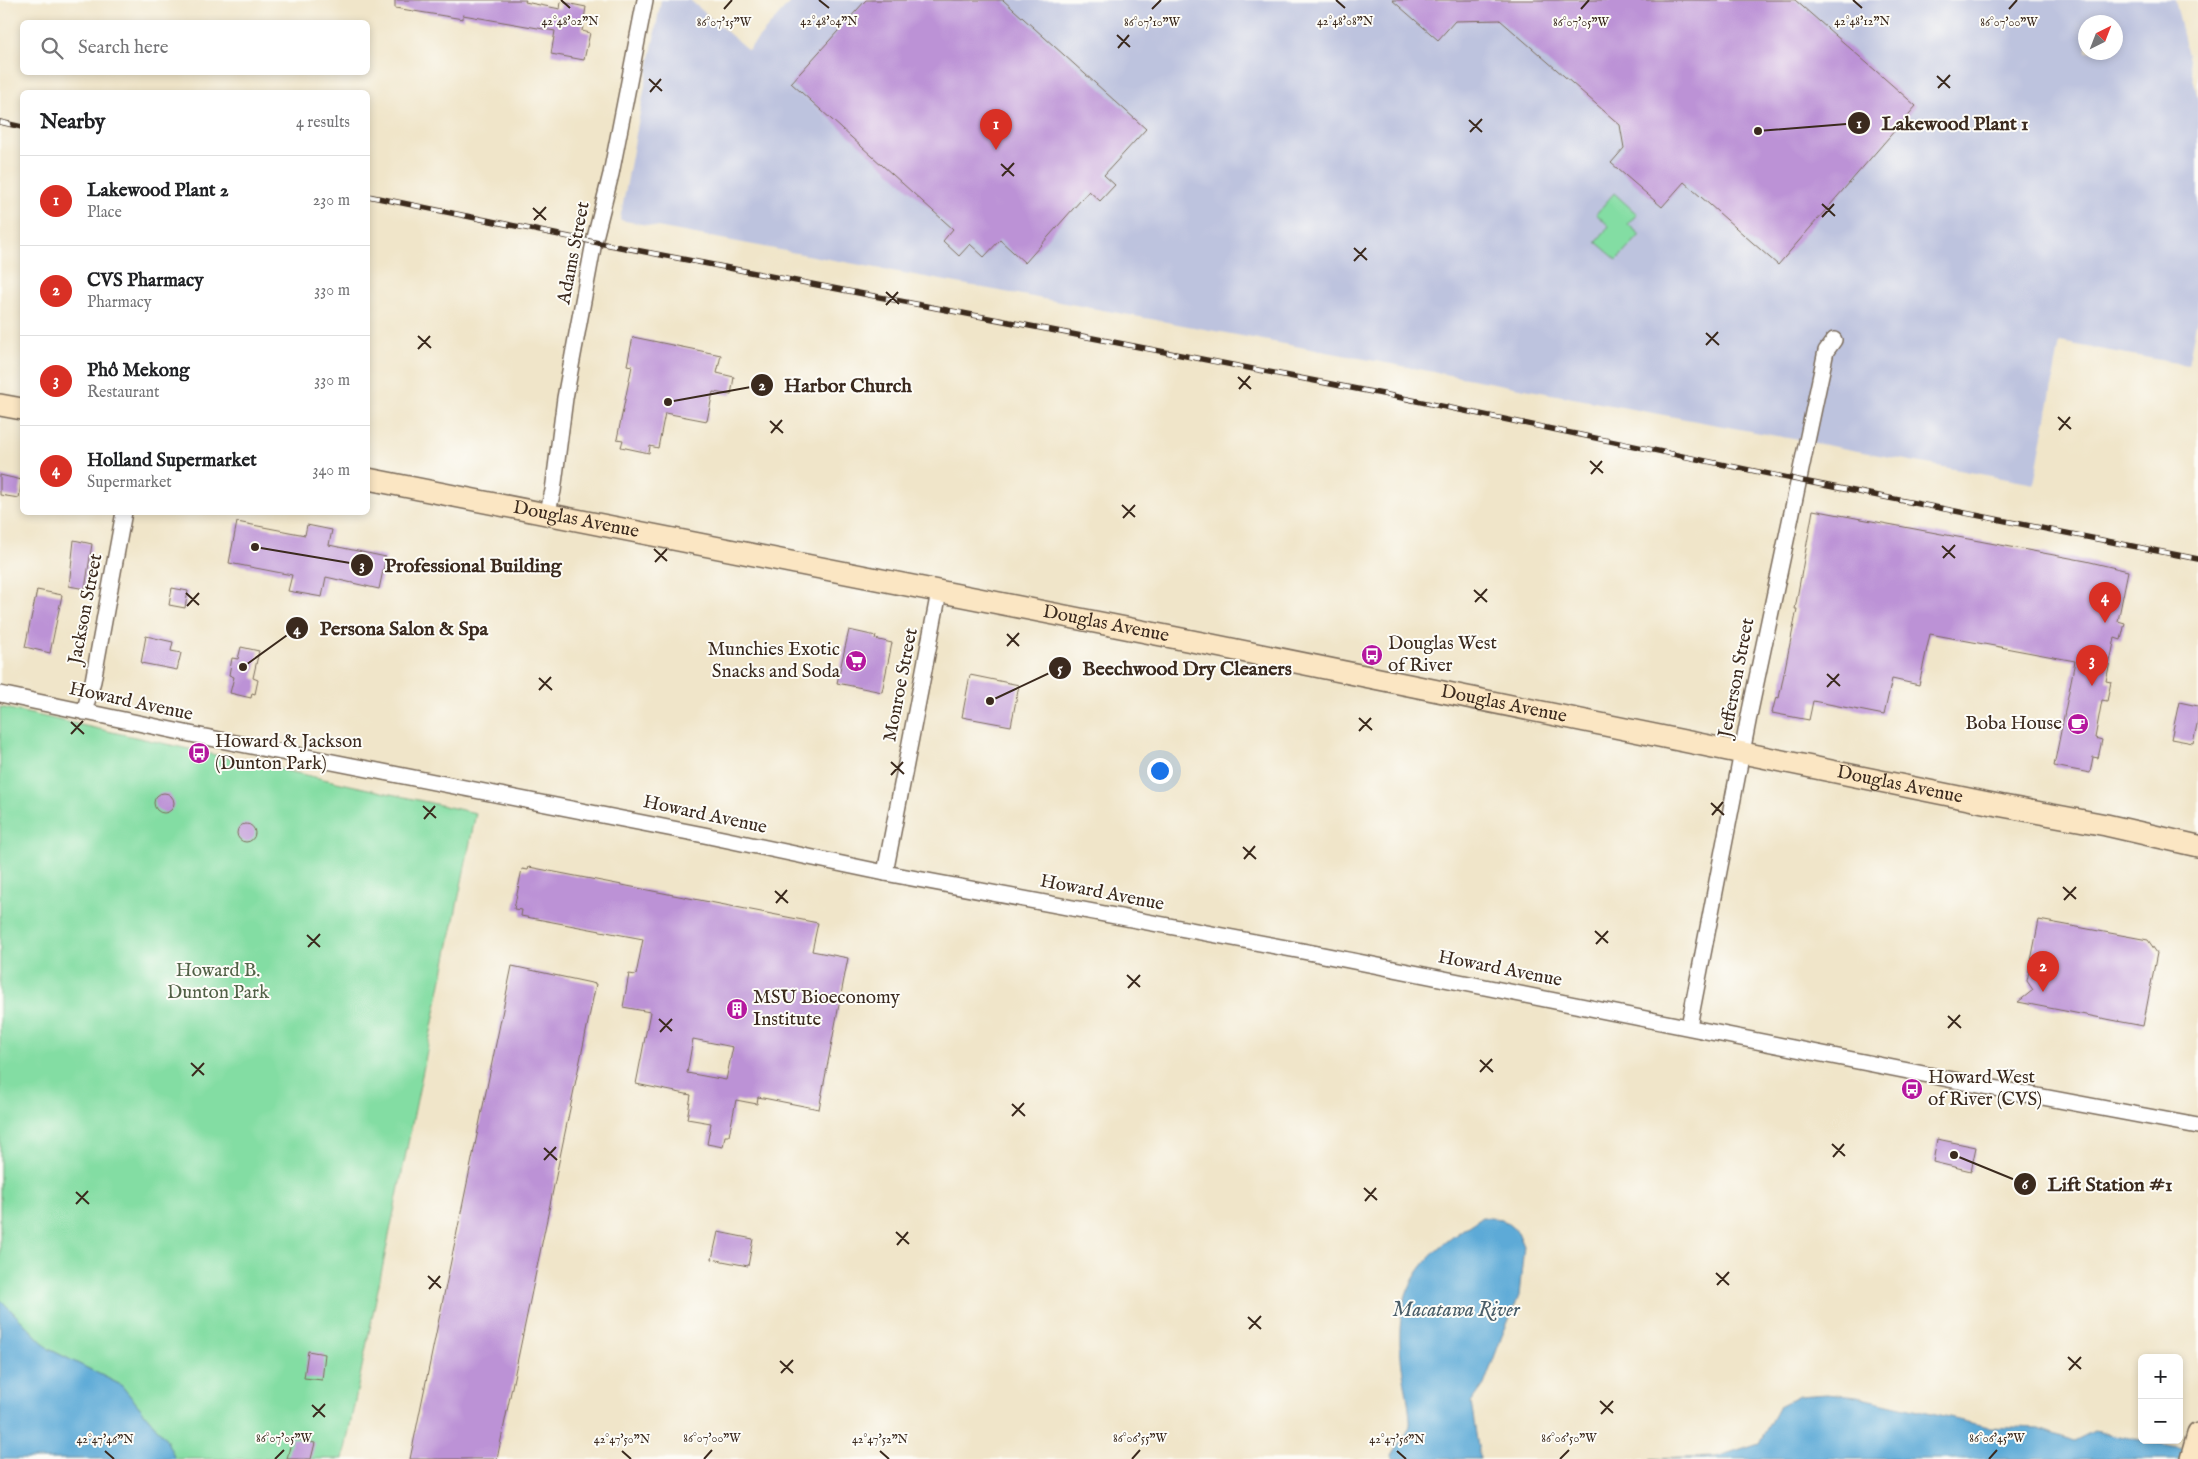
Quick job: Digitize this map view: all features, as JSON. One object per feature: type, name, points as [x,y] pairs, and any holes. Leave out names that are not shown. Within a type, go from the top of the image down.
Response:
[{"type":"street","name":"Adams Street","points":[[547,514],[553,491],[565,398],[585,300],[594,242],[611,174],[645,0]]},
{"type":"street","name":"Jefferson Street","points":[[1689,1026],[1823,365],[1826,351],[1834,340]]},
{"type":"street","points":[[0,405],[20,410]]},
{"type":"street","name":"Douglas Avenue","points":[[370,479],[2106,825],[2198,846]]},
{"type":"street","name":"Jackson Street","points":[[84,712],[93,681],[123,515]]},
{"type":"street","name":"Monroe Street","points":[[884,873],[939,592]]},
{"type":"street","name":"Howard Avenue","points":[[0,694],[695,833],[884,873],[1303,951],[1689,1026],[1994,1088],[2198,1126]]},
{"type":"street","points":[[2191,1459],[2198,1434]]},
{"type":"shaded area","points":[[661,0],[690,0],[748,50],[792,0],[2175,0],[2198,99],[2198,314],[2188,365],[2060,342],[2034,484],[620,220]]},
{"type":"green space","points":[[1614,193],[1637,214],[1628,224],[1640,235],[1617,260],[1596,242],[1609,226],[1596,214]]},
{"type":"green space","name":"Howard B. Dunton Park","points":[[0,707],[476,813],[343,1459],[175,1459],[166,1439],[121,1385],[49,1349],[0,1299]]},
{"type":"water","name":"Macatawa River","points":[[1482,1217],[1502,1219],[1518,1232],[1524,1246],[1519,1296],[1484,1385],[1471,1403],[1480,1459],[1393,1459],[1392,1455],[1410,1425],[1400,1340],[1401,1316],[1406,1296],[1414,1278],[1426,1261],[1441,1246]]},
{"type":"water","points":[[0,1299],[49,1349],[121,1385],[166,1439],[175,1459],[0,1459]]},
{"type":"water","points":[[1827,1394],[1857,1397],[1989,1427],[2039,1429],[2074,1441],[2094,1431],[2138,1439],[2138,1444],[2162,1444],[2198,1451],[2198,1459],[1651,1459],[1716,1457],[1759,1443],[1779,1406],[1799,1396]]},
{"type":"building","points":[[395,0],[526,0],[525,2],[560,9],[561,2],[586,7],[582,31],[590,33],[584,60],[551,54],[555,31],[463,15],[463,19],[395,8]]},
{"type":"building","points":[[866,0],[1003,0],[1146,129],[1104,175],[1115,185],[1100,201],[1089,191],[1025,263],[1000,240],[984,257],[970,244],[959,256],[943,241],[953,229],[791,83]]},
{"type":"building","points":[[1392,0],[1795,0],[1916,106],[1778,265],[1684,182],[1662,207],[1611,163],[1624,148],[1620,125],[1500,20],[1455,21],[1438,40]]},
{"type":"building","points":[[633,337],[721,355],[717,373],[734,377],[731,395],[713,392],[707,421],[665,413],[658,448],[650,446],[649,453],[621,447],[623,440],[617,439],[632,366],[627,365]]},
{"type":"building","points":[[0,475],[20,480],[19,498],[0,495]]},
{"type":"building","points":[[1813,510],[2086,561],[2128,571],[2118,621],[2125,623],[2121,640],[2115,638],[2106,681],[2111,682],[2107,701],[2102,700],[2095,738],[2102,740],[2098,758],[2093,757],[2090,773],[2054,766],[2075,661],[1930,634],[1919,685],[1892,679],[1884,715],[1813,701],[1809,720],[1772,713],[1776,697],[1779,698],[1797,609],[1795,609]]},
{"type":"building","points":[[237,522],[305,535],[307,525],[332,530],[329,545],[386,557],[379,589],[326,577],[322,597],[288,591],[292,575],[229,563]]},
{"type":"building","points":[[74,540],[92,544],[85,589],[69,586]]},
{"type":"building","points":[[172,588],[188,591],[185,608],[169,605]]},
{"type":"building","points":[[37,590],[62,595],[50,653],[25,647]]},
{"type":"building","name":"Munchies Exotic Snacks and Soda","points":[[849,630],[876,636],[875,639],[892,643],[882,692],[837,683]]},
{"type":"building","points":[[146,636],[173,642],[171,651],[181,653],[177,670],[141,663]]},
{"type":"building","points":[[241,647],[259,651],[253,678],[258,680],[255,694],[252,693],[251,698],[230,693],[234,677],[229,675],[232,658],[238,659]]},
{"type":"building","points":[[970,675],[1019,685],[1011,726],[962,717]]},
{"type":"building","points":[[2179,702],[2198,706],[2198,720],[2193,743],[2171,739]]},
{"type":"building","points":[[164,793],[171,796],[174,803],[171,810],[164,813],[157,810],[154,803],[157,796]]},
{"type":"building","points":[[246,824],[252,827],[255,833],[252,839],[246,842],[240,839],[237,833],[240,827]]},
{"type":"building","name":"MSU Bioeconomy Institute","points":[[529,867],[818,923],[812,951],[848,958],[819,1109],[758,1097],[757,1104],[736,1100],[729,1136],[725,1136],[723,1147],[707,1144],[711,1123],[687,1119],[691,1095],[636,1084],[650,1012],[623,1007],[629,974],[636,975],[643,939],[521,916],[522,910],[514,909],[522,869],[528,870]],"holes":[[[693,1039],[733,1047],[726,1080],[687,1073]]]},
{"type":"building","points":[[2039,920],[2148,940],[2157,953],[2143,1026],[2018,1002],[2033,990],[2027,981]]},
{"type":"building","points":[[512,966],[596,984],[497,1459],[410,1459]]},
{"type":"building","points":[[1937,1139],[1976,1147],[1971,1171],[1933,1162]]},
{"type":"building","points":[[718,1232],[753,1239],[748,1266],[712,1259]]},
{"type":"building","points":[[308,1351],[325,1354],[322,1380],[304,1378]]},
{"type":"building","points":[[292,1438],[315,1443],[311,1459],[287,1459]]},
{"type":"railway","points":[[0,122],[20,127]]},
{"type":"railway","points":[[370,196],[594,242],[1388,395],[1798,480],[2198,559]]},
{"type":"place","name":"Lakewood Plant 1","points":[[1758,131]]},
{"type":"place","name":"Lakewood Plant 2","points":[[996,150]]},
{"type":"place","name":"Harbor Church","points":[[668,402]]},
{"type":"place","name":"Professional Building","points":[[255,547]]},
{"type":"place","name":"Holland Supermarket","points":[[2105,623]]},
{"type":"place","name":"Douglas West of River","points":[[1372,655]]},
{"type":"place","name":"Munchies Exotic Snacks and Soda","points":[[856,661]]},
{"type":"place","name":"Persona Salon & Spa","points":[[243,667]]},
{"type":"place","name":"Phô Mekong","points":[[2092,686]]},
{"type":"place","name":"Beechwood Dry Cleaners","points":[[990,701]]},
{"type":"place","name":"Boba House","points":[[2078,724]]},
{"type":"place","name":"Howard & Jackson (Dunton Park)","points":[[199,753]]},
{"type":"place","name":"CVS Pharmacy","points":[[2043,992]]},
{"type":"place","name":"MSU Bioeconomy Institute","points":[[737,1009]]},
{"type":"place","name":"Howard West of River (CVS)","points":[[1912,1089]]},
{"type":"place","name":"Lift Station #1","points":[[1954,1155]]}]
